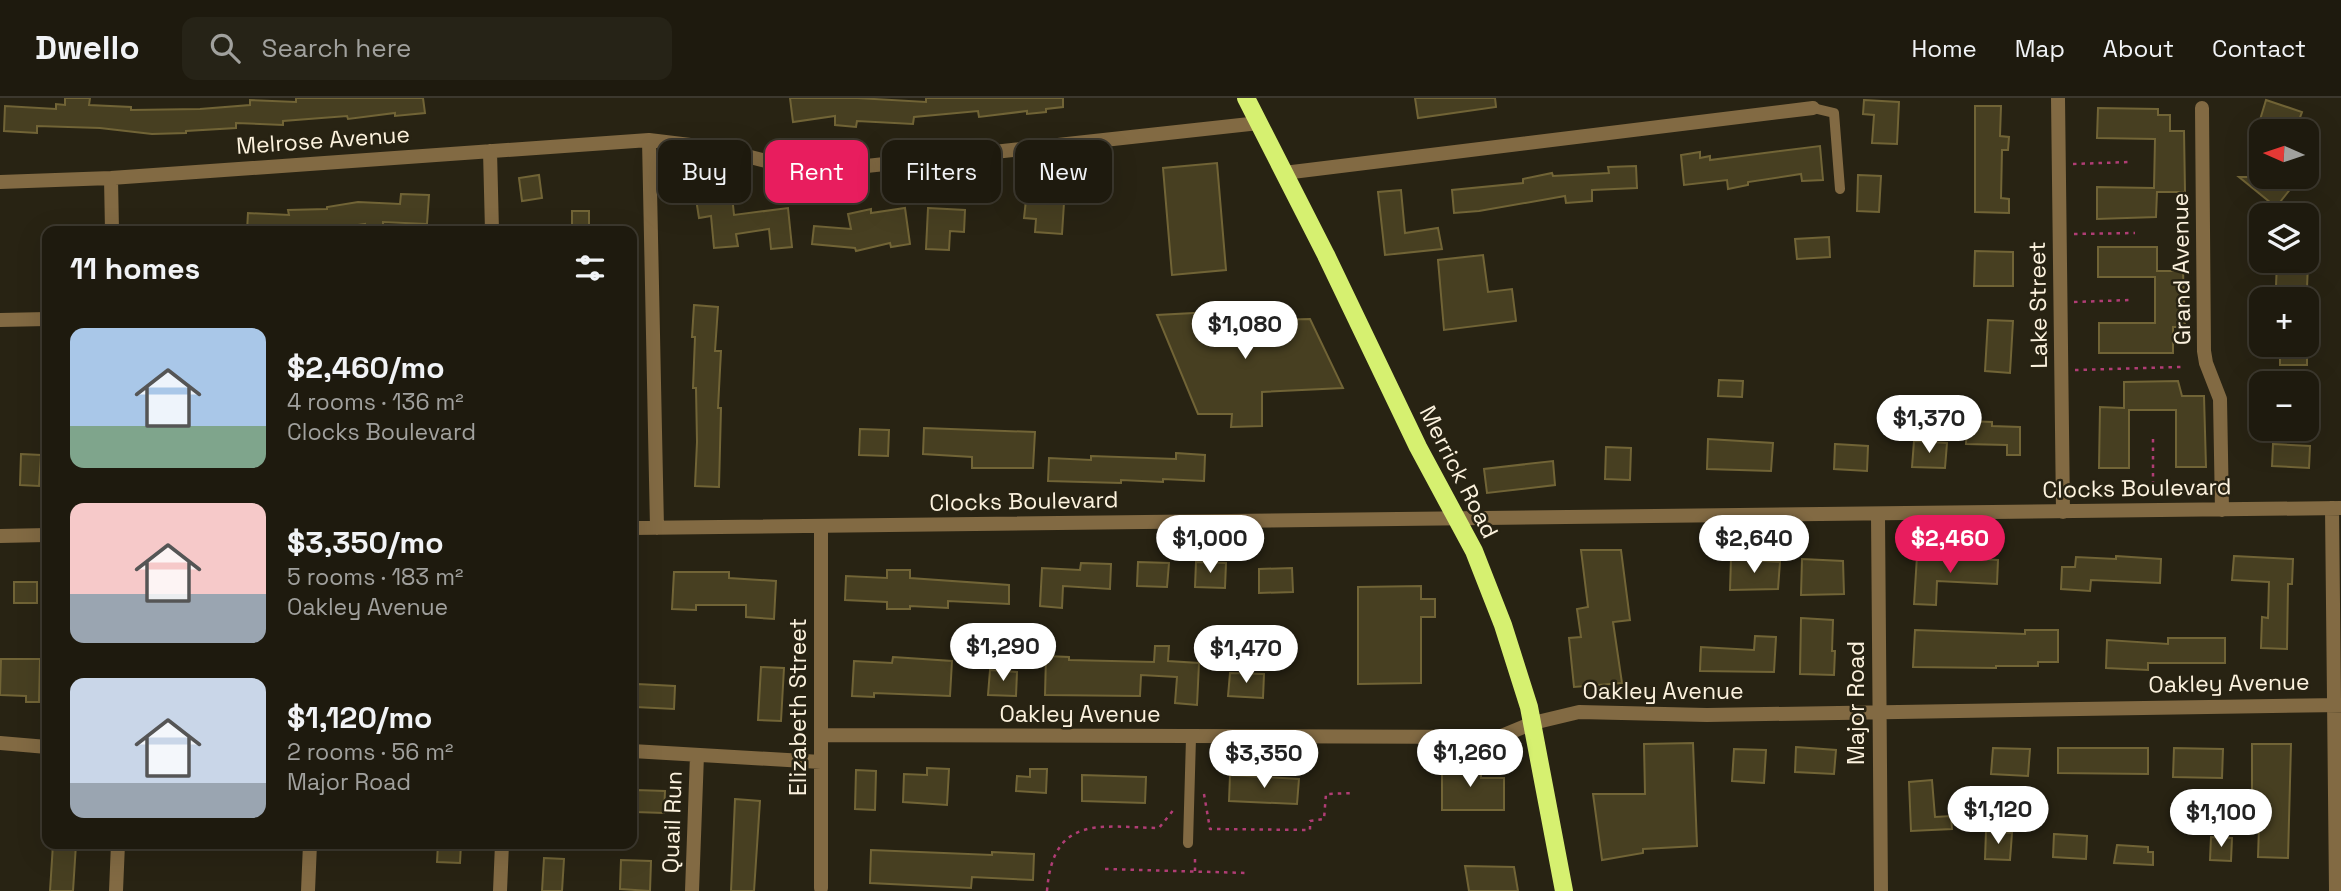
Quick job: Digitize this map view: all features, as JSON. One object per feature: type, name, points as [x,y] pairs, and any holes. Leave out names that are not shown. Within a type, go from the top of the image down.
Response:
[{"type":"main road","name":"Merrick Road","points":[[1246,98],[1326,255],[1418,447],[1474,551],[1503,625],[1533,723],[1564,891]]},
{"type":"street","name":"Lake Street","points":[[2058,98],[2063,512]]},
{"type":"street","points":[[1284,173],[1814,108]]},
{"type":"street","name":"Grand Avenue","points":[[2202,108],[2204,351],[2220,399],[2222,510]]},
{"type":"street","name":"Melrose Avenue","points":[[0,182],[111,178],[649,141],[715,148],[778,164],[830,170],[1259,123]]},
{"type":"street","points":[[649,141],[657,528]]},
{"type":"street","points":[[490,151],[492,226]]},
{"type":"street","points":[[111,178],[112,226]]},
{"type":"street","points":[[0,320],[42,319]]},
{"type":"street","points":[[2336,891],[2337,508]]},
{"type":"street","name":"Clocks Boulevard","points":[[637,528],[2337,508]]},
{"type":"street","name":"Major Road","points":[[1878,515],[1881,891]]},
{"type":"street","name":"Elizabeth Street","points":[[821,526],[821,888]]},
{"type":"street","points":[[0,536],[42,536]]},
{"type":"street","name":"Oakley Avenue","points":[[821,736],[1499,737],[1533,723],[1579,712],[1707,715],[2337,705]]},
{"type":"street","points":[[0,743],[42,747]]},
{"type":"street","points":[[637,751],[821,762]]},
{"type":"street","name":"Quail Run","points":[[692,891],[697,755]]},
{"type":"street","points":[[116,891],[118,849]]},
{"type":"street","points":[[308,891],[310,849]]},
{"type":"street","points":[[500,891],[502,849]]},
{"type":"lane","points":[[1814,108],[1834,113],[1840,189]]},
{"type":"lane","points":[[1191,737],[1191,848]]},
{"type":"path","points":[[2059,164],[2129,162]]},
{"type":"path","points":[[2060,234],[2135,233]]},
{"type":"path","points":[[2060,303],[2130,300]]},
{"type":"path","points":[[2061,371],[2180,367]]},
{"type":"path","points":[[2153,439],[2153,510]]},
{"type":"path","points":[[1202,787],[1207,802],[1210,829],[1310,830],[1310,821],[1324,819],[1326,793],[1354,793]]},
{"type":"path","points":[[1047,891],[1049,872],[1055,856],[1076,832],[1097,827],[1159,828],[1175,808]]},
{"type":"path","points":[[1191,848],[1195,871]]},
{"type":"path","points":[[1105,869],[1247,873]]},
{"type":"building","points":[[65,98],[90,98],[89,105],[131,107],[131,110],[200,109],[250,105],[250,100],[296,102],[296,98],[423,98],[425,113],[283,121],[283,125],[236,123],[236,128],[186,133],[152,134],[100,128],[37,126],[37,133],[4,131],[5,106],[56,109],[56,104],[65,105]]},
{"type":"building","points":[[790,98],[926,102],[926,98],[1063,98],[1063,107],[1027,114],[1027,111],[979,117],[978,111],[914,117],[913,124],[857,121],[856,127],[835,125],[835,116],[793,122]]},
{"type":"building","points":[[1415,98],[1495,98],[1496,107],[1418,118]]},
{"type":"building","points":[[1864,100],[1899,102],[1897,144],[1872,143],[1874,115],[1863,114]]},
{"type":"building","points":[[2266,100],[2302,112],[2299,119],[2260,119]]},
{"type":"building","points":[[1975,106],[2001,106],[2000,136],[2009,137],[2008,150],[2002,150],[2001,198],[2009,199],[2009,213],[1975,212]]},
{"type":"building","points":[[2098,108],[2158,109],[2158,115],[2170,115],[2170,131],[2184,131],[2185,192],[2157,192],[2156,217],[2097,219],[2097,187],[2154,188],[2155,139],[2097,138]]},
{"type":"building","points":[[1820,146],[1823,180],[1802,181],[1801,174],[1748,182],[1748,185],[1728,189],[1727,180],[1684,185],[1681,155],[1700,152],[1700,158],[1710,156],[1710,160]]},
{"type":"building","points":[[1217,163],[1226,270],[1172,275],[1163,168]]},
{"type":"building","points":[[1636,166],[1637,188],[1592,190],[1592,201],[1566,203],[1565,196],[1454,213],[1452,190],[1523,183],[1523,179],[1552,173],[1553,176],[1609,173],[1608,167]]},
{"type":"building","points":[[539,175],[542,198],[522,201],[519,178]]},
{"type":"building","points":[[1858,175],[1881,176],[1879,212],[1857,211]]},
{"type":"building","points":[[2239,177],[2249,177],[2249,185]]},
{"type":"building","points":[[2254,189],[2290,189],[2279,203],[2271,203]]},
{"type":"building","points":[[1401,190],[1405,233],[1438,228],[1442,249],[1385,255],[1378,192]]},
{"type":"building","points":[[401,194],[429,195],[427,224],[383,222],[383,226],[247,226],[248,213],[289,215],[288,210],[327,209],[358,202],[400,204]]},
{"type":"building","points":[[697,203],[733,203],[734,215],[788,208],[792,247],[771,249],[769,229],[736,234],[738,246],[714,248],[711,216],[699,218]]},
{"type":"building","points":[[1026,203],[1064,203],[1062,234],[1035,232],[1036,219],[1024,218]]},
{"type":"building","points":[[905,208],[910,244],[891,247],[890,243],[856,251],[855,248],[812,244],[814,226],[851,229],[848,214],[871,209],[871,213]]},
{"type":"building","points":[[928,208],[965,210],[964,232],[950,231],[949,250],[926,249]]},
{"type":"building","points":[[572,211],[589,211],[589,226],[572,226]]},
{"type":"building","points":[[1829,237],[1830,257],[1797,259],[1795,239]]},
{"type":"building","points":[[2098,247],[2157,247],[2157,271],[2183,271],[2185,327],[2173,327],[2173,353],[2099,353],[2099,323],[2155,323],[2155,277],[2098,277]]},
{"type":"building","points":[[1975,251],[2013,252],[2013,286],[1974,286]]},
{"type":"building","points":[[1483,255],[1488,292],[1512,289],[1516,321],[1444,330],[1438,260]]},
{"type":"building","points":[[2277,273],[2308,273],[2307,287],[2276,286]]},
{"type":"building","points":[[694,305],[718,307],[715,351],[721,351],[718,408],[721,408],[719,487],[695,486],[697,442],[696,388],[693,388]]},
{"type":"building","points":[[1231,311],[1234,321],[1310,319],[1343,388],[1262,392],[1262,426],[1231,427],[1232,414],[1198,414],[1157,315]]},
{"type":"building","points":[[1988,320],[2013,321],[2010,373],[1985,371]]},
{"type":"building","points":[[2280,357],[2307,357],[2307,365],[2280,365]]},
{"type":"building","points":[[1719,380],[1743,381],[1742,397],[1718,396]]},
{"type":"building","points":[[2178,381],[2182,396],[2204,396],[2206,467],[2176,467],[2176,410],[2129,410],[2129,468],[2099,468],[2100,407],[2124,408],[2124,382]]},
{"type":"building","points":[[1967,421],[1992,422],[1992,426],[2020,427],[2020,455],[2007,455],[2007,445],[1966,444]]},
{"type":"building","points":[[924,428],[1035,432],[1033,468],[972,468],[972,457],[923,454]]},
{"type":"building","points":[[860,429],[889,430],[888,456],[859,455]]},
{"type":"building","points":[[1708,439],[1773,443],[1771,471],[1707,469]]},
{"type":"building","points":[[1914,441],[1947,443],[1945,468],[1912,467]]},
{"type":"building","points":[[1835,444],[1868,446],[1867,471],[1834,469]]},
{"type":"building","points":[[2273,444],[2310,446],[2309,468],[2272,466]]},
{"type":"building","points":[[1606,447],[1631,448],[1630,480],[1605,479]]},
{"type":"building","points":[[1176,453],[1205,455],[1204,481],[1048,481],[1049,458],[1091,460],[1091,456],[1176,459]]},
{"type":"building","points":[[21,454],[41,455],[39,486],[20,485]]},
{"type":"building","points":[[1553,461],[1555,485],[1487,493],[1484,469]]},
{"type":"building","points":[[1581,550],[1621,550],[1630,620],[1613,622],[1622,683],[1574,687],[1569,638],[1581,637],[1577,609],[1588,607]]},
{"type":"building","points":[[1917,556],[1998,560],[1997,584],[1937,581],[1936,605],[1914,604]]},
{"type":"building","points":[[2116,556],[2161,559],[2160,583],[2091,580],[2090,591],[2061,589],[2062,567],[2075,567],[2076,557],[2116,559]]},
{"type":"building","points":[[2234,556],[2293,559],[2292,584],[2288,584],[2287,649],[2261,648],[2262,617],[2268,618],[2269,582],[2232,580]]},
{"type":"building","points":[[1731,559],[1780,562],[1778,589],[1730,590]]},
{"type":"building","points":[[1802,559],[1843,561],[1844,594],[1801,595]]},
{"type":"building","points":[[1138,562],[1169,563],[1167,587],[1137,586]]},
{"type":"building","points":[[1196,562],[1226,563],[1225,588],[1195,587]]},
{"type":"building","points":[[1081,563],[1111,564],[1110,589],[1063,586],[1062,608],[1040,606],[1042,568],[1080,570]]},
{"type":"building","points":[[1292,568],[1293,592],[1259,593],[1259,569]]},
{"type":"building","points":[[887,570],[910,570],[910,578],[1009,585],[1009,604],[948,601],[948,608],[910,606],[910,609],[887,609],[887,602],[845,600],[846,576],[887,578]]},
{"type":"building","points":[[674,572],[729,572],[729,578],[776,581],[774,619],[746,617],[746,605],[696,605],[696,610],[672,609]]},
{"type":"building","points":[[14,582],[37,582],[37,603],[14,603]]},
{"type":"building","points":[[1421,586],[1421,599],[1435,599],[1435,617],[1421,617],[1421,683],[1358,684],[1358,587]]},
{"type":"building","points":[[1801,618],[1833,620],[1834,675],[1800,674]]},
{"type":"building","points":[[1915,630],[2025,634],[2025,630],[2058,630],[2058,662],[1996,668],[1913,667]]},
{"type":"building","points":[[1755,636],[1776,637],[1774,672],[1700,671],[1701,647],[1754,650]]},
{"type":"building","points":[[2168,638],[2225,638],[2225,663],[2148,663],[2148,670],[2106,668],[2107,640],[2168,644]]},
{"type":"building","points":[[1155,646],[1169,646],[1168,661],[1199,663],[1197,705],[1175,703],[1177,677],[1141,675],[1140,696],[1045,695],[1046,656],[1069,657],[1069,660],[1154,662]]},
{"type":"building","points":[[893,657],[952,661],[950,696],[874,693],[874,697],[852,696],[854,661],[892,663]]},
{"type":"building","points":[[1,659],[40,659],[39,702],[26,702],[26,696],[0,695]]},
{"type":"building","points":[[761,667],[784,668],[781,721],[758,720]]},
{"type":"building","points":[[990,670],[1017,672],[1016,696],[988,695]]},
{"type":"building","points":[[1230,673],[1264,674],[1263,698],[1228,696]]},
{"type":"building","points":[[637,684],[675,686],[674,709],[637,707]]},
{"type":"building","points":[[1693,743],[1697,846],[1643,849],[1643,853],[1602,860],[1593,794],[1645,794],[1644,744]]},
{"type":"building","points":[[2252,744],[2291,744],[2288,858],[2258,857],[2260,797],[2252,797]]},
{"type":"building","points":[[1796,747],[1836,750],[1834,774],[1795,772]]},
{"type":"building","points":[[1993,748],[2030,749],[2028,776],[1991,774]]},
{"type":"building","points":[[2058,748],[2148,748],[2148,774],[2058,773]]},
{"type":"building","points":[[2174,748],[2223,749],[2222,778],[2173,777]]},
{"type":"building","points":[[1734,749],[1766,750],[1764,783],[1732,781]]},
{"type":"building","points":[[1442,763],[1481,763],[1481,778],[1504,778],[1504,810],[1442,810]]},
{"type":"building","points":[[927,768],[949,769],[947,805],[903,802],[904,774],[927,775]]},
{"type":"building","points":[[1030,769],[1047,769],[1046,793],[1016,791],[1017,776],[1030,777]]},
{"type":"building","points":[[856,770],[876,771],[875,810],[855,809]]},
{"type":"building","points":[[1082,775],[1146,777],[1145,803],[1082,801]]},
{"type":"building","points":[[1230,775],[1299,779],[1297,804],[1229,801]]},
{"type":"building","points":[[1932,780],[1935,817],[1951,816],[1952,829],[1911,831],[1909,782]]},
{"type":"building","points":[[637,790],[665,791],[664,813],[637,812]]},
{"type":"building","points":[[735,799],[760,801],[754,891],[731,891]]},
{"type":"building","points":[[1986,831],[2012,833],[2010,860],[1985,859]]},
{"type":"building","points":[[2054,834],[2087,836],[2086,859],[2053,857]]},
{"type":"building","points":[[2211,837],[2232,838],[2231,861],[2210,860]]},
{"type":"building","points":[[2117,845],[2148,847],[2148,852],[2153,852],[2153,865],[2114,863]]},
{"type":"building","points":[[53,849],[76,849],[73,891],[50,891]]},
{"type":"building","points":[[438,849],[461,849],[460,863],[437,862]]},
{"type":"building","points":[[871,850],[1034,854],[1033,880],[972,877],[971,888],[870,883]]},
{"type":"building","points":[[544,858],[564,859],[562,891],[542,891]]},
{"type":"building","points":[[621,860],[651,861],[650,891],[620,889]]},
{"type":"building","points":[[1465,866],[1514,867],[1518,891],[1469,891]]}]
